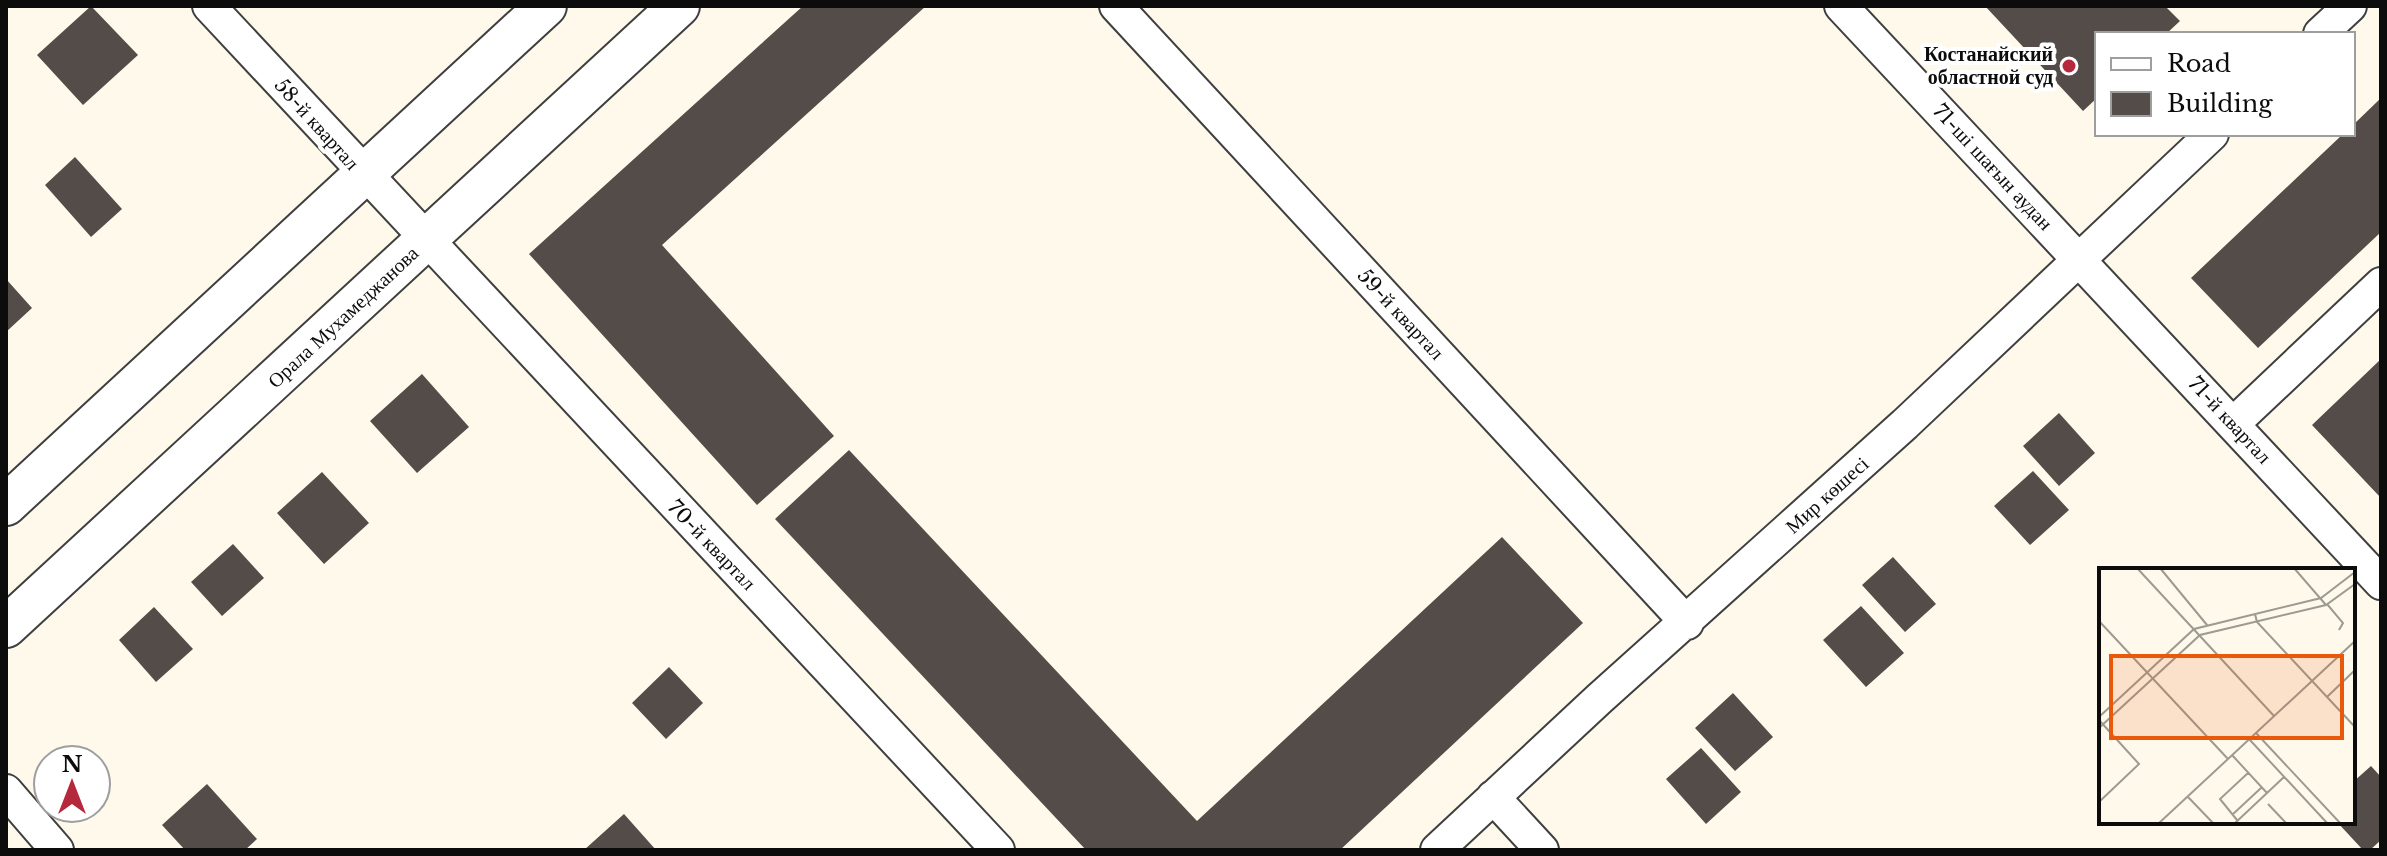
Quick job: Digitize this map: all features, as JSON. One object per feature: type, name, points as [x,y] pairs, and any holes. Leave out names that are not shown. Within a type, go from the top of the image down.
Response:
[{"type":"street","name":"58-й квартал","points":[[209,6],[426,239]]},
{"type":"street","points":[[6,505],[546,6]]},
{"type":"street","name":"Орала Мухамеджанова","points":[[6,627],[679,6]]},
{"type":"street","name":"59-й квартал","points":[[1116,6],[1687,623]]},
{"type":"street","name":"71-ші шағын аудан","points":[[1841,6],[2079,258]]},
{"type":"street","points":[[2322,32],[2350,6]]},
{"type":"street","name":"Мир көшесі","points":[[1437,850],[1905,424],[2210,136]]},
{"type":"street","name":"70-й квартал","points":[[426,239],[998,850]]},
{"type":"street","name":"71-й квартал","points":[[2079,258],[2381,583]]},
{"type":"street","points":[[2233,424],[2379,291]]},
{"type":"street","points":[[6,791],[57,850]]},
{"type":"street","points":[[1493,797],[1542,850]]},
{"type":"building","points":[[91,6],[138,55],[83,105],[37,55]]},
{"type":"building","points":[[803,6],[926,6],[662,245],[834,436],[757,505],[529,254]]},
{"type":"building","name":"Костанайский областной суд","points":[[1985,6],[2165,6],[2180,21],[2168,32],[2095,32],[2095,100],[2083,111]]},
{"type":"building","points":[[2381,98],[2381,232],[2258,348],[2191,278],[2341,136],[2355,136],[2355,123]]},
{"type":"building","points":[[75,157],[122,209],[91,237],[45,185]]},
{"type":"building","points":[[6,279],[32,308],[6,332]]},
{"type":"building","points":[[2381,359],[2381,498],[2312,425]]},
{"type":"building","points":[[422,374],[469,427],[417,473],[370,421]]},
{"type":"building","points":[[2059,413],[2095,453],[2059,486],[2023,446]]},
{"type":"building","points":[[849,450],[1197,821],[1502,537],[1583,623],[1340,850],[1086,850],[775,519]]},
{"type":"building","points":[[2033,471],[2069,510],[2030,545],[1994,506]]},
{"type":"building","points":[[322,472],[369,523],[324,564],[277,513]]},
{"type":"building","points":[[233,544],[264,578],[222,616],[191,582]]},
{"type":"building","points":[[1893,557],[1936,604],[1905,632],[1862,585]]},
{"type":"building","points":[[1861,606],[1904,653],[1866,687],[1823,640]]},
{"type":"building","points":[[154,607],[193,649],[156,682],[119,640]]},
{"type":"building","points":[[669,667],[703,703],[666,739],[632,703]]},
{"type":"building","points":[[1733,693],[1773,737],[1735,771],[1695,728]]},
{"type":"building","points":[[1701,748],[1741,792],[1706,824],[1666,779]]},
{"type":"building","points":[[2371,766],[2381,777],[2381,840],[2370,850],[2363,850],[2339,824],[2355,824],[2355,780]]},
{"type":"building","points":[[207,784],[257,839],[245,850],[185,850],[162,825]]},
{"type":"building","points":[[624,814],[656,850],[584,850]]},
{"type":"place","name":"Костанайский областной суд","points":[[2069,66]]}]
